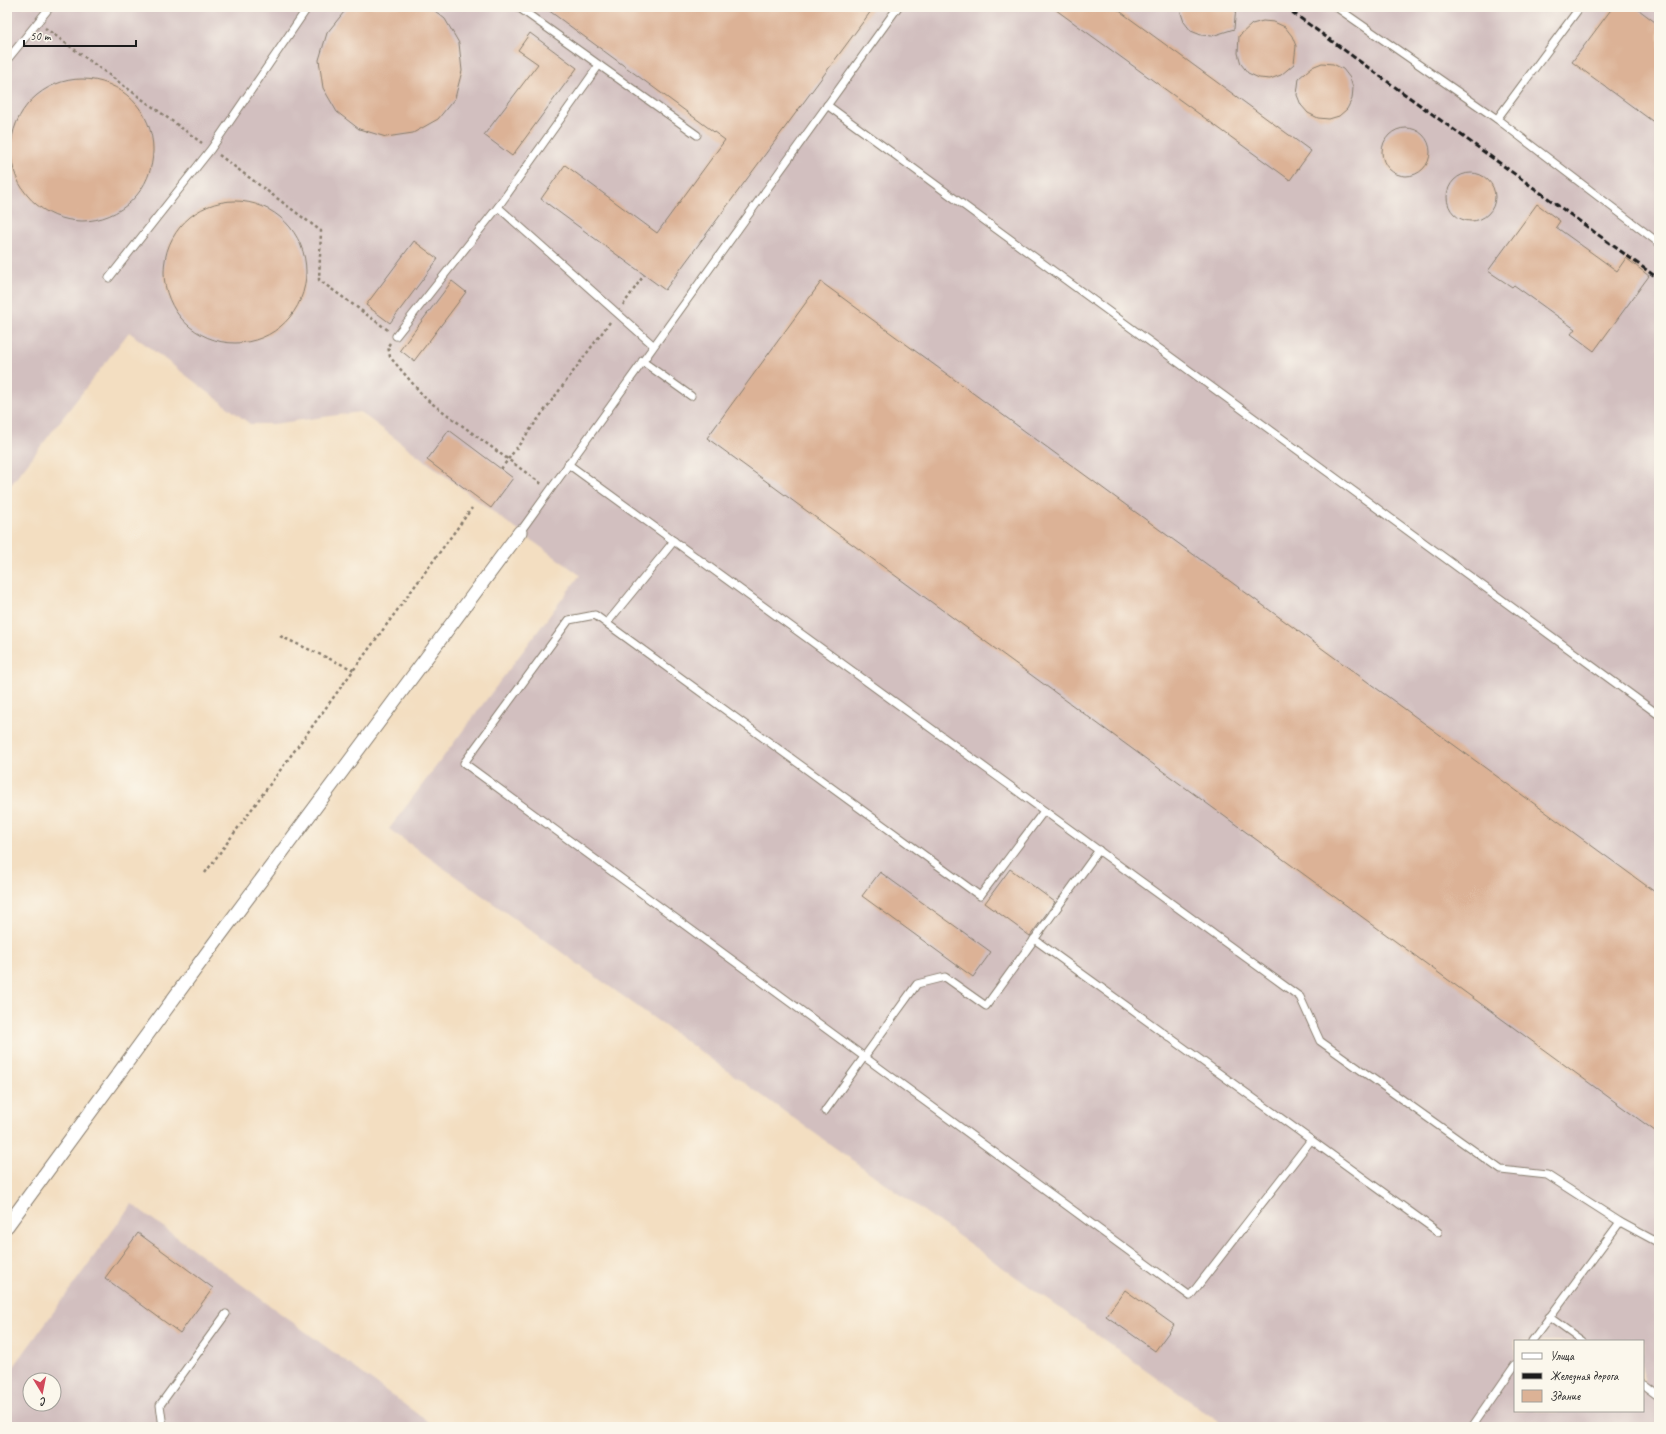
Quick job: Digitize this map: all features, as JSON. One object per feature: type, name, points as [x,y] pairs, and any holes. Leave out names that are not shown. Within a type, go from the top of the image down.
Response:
[{"type":"street","points":[[7,1226],[520,532]]},
{"type":"lane","points":[[7,60],[50,7]]},
{"type":"lane","points":[[109,278],[211,149],[308,7]]},
{"type":"lane","points":[[518,7],[697,135]]},
{"type":"lane","points":[[520,532],[898,7]]},
{"type":"lane","points":[[1336,7],[1496,119],[1659,242]]},
{"type":"lane","points":[[1496,119],[1580,7]]},
{"type":"lane","points":[[396,336],[498,207],[599,66]]},
{"type":"lane","points":[[827,105],[1659,715]]},
{"type":"lane","points":[[498,207],[654,346]]},
{"type":"lane","points":[[642,361],[691,396]]},
{"type":"lane","points":[[568,464],[1300,997],[1320,1041],[1501,1170],[1546,1175],[1620,1222],[1659,1244]]},
{"type":"lane","points":[[606,623],[674,541]]},
{"type":"lane","points":[[1044,810],[980,896],[595,615],[569,620],[464,763],[1190,1296],[1311,1140]]},
{"type":"lane","points":[[825,1112],[917,984],[945,977],[986,1006],[1099,850]]},
{"type":"lane","points":[[1034,939],[1438,1232]]},
{"type":"lane","points":[[1533,1340],[1620,1222]]},
{"type":"lane","points":[[163,1427],[160,1405],[226,1314]]},
{"type":"lane","points":[[1549,1317],[1581,1340]]},
{"type":"lane","points":[[1472,1427],[1514,1367]]},
{"type":"lane","points":[[1644,1385],[1659,1396]]},
{"type":"path","points":[[38,23],[321,231],[319,280],[396,336],[388,346],[390,357],[426,399],[550,490]]},
{"type":"path","points":[[501,469],[644,275]]},
{"type":"path","points":[[205,873],[472,508]]},
{"type":"path","points":[[280,636],[354,670]]},
{"type":"shaded area","points":[[7,7],[1659,7],[1659,1427],[1226,1427],[389,829],[580,575],[360,412],[273,424],[250,424],[129,332],[7,490]]},
{"type":"shaded area","points":[[132,1204],[435,1427],[7,1427],[7,1376]]},
{"type":"building","points":[[352,7],[430,7],[445,19],[459,43],[462,71],[455,98],[438,119],[413,133],[386,137],[359,129],[337,112],[323,88],[319,60],[327,33],[344,12]]},
{"type":"building","points":[[544,7],[874,7],[665,290],[541,199],[565,165],[657,233],[725,140]]},
{"type":"building","points":[[1052,7],[1114,7],[1311,151],[1290,180]]},
{"type":"building","points":[[1179,7],[1236,7],[1234,29],[1212,36],[1201,35],[1191,31],[1184,22]]},
{"type":"building","points":[[1613,7],[1635,7],[1659,25],[1659,126],[1572,62]]},
{"type":"building","points":[[1263,21],[1274,22],[1285,27],[1292,36],[1296,46],[1294,64],[1281,75],[1270,79],[1259,78],[1248,73],[1241,64],[1238,53],[1239,36],[1252,24]]},
{"type":"building","points":[[530,33],[577,68],[512,156],[484,135],[538,64],[518,50]]},
{"type":"building","points":[[1322,63],[1333,64],[1343,69],[1350,78],[1353,88],[1352,99],[1347,109],[1339,116],[1329,119],[1318,118],[1308,113],[1301,105],[1297,95],[1299,78],[1312,67]]},
{"type":"building","points":[[82,79],[109,85],[127,95],[137,105],[147,123],[153,150],[147,177],[137,195],[127,205],[109,215],[82,221],[55,215],[37,205],[27,195],[17,177],[11,150],[17,123],[27,105],[37,95],[55,85]]},
{"type":"building","points":[[1401,128],[1411,128],[1423,135],[1430,147],[1430,157],[1423,169],[1411,176],[1401,176],[1393,172],[1386,165],[1382,157],[1382,147],[1386,139],[1393,132]]},
{"type":"building","points":[[1466,173],[1476,173],[1488,180],[1495,192],[1495,202],[1488,214],[1476,221],[1466,221],[1458,217],[1451,210],[1447,202],[1447,192],[1451,184],[1458,177]]},
{"type":"building","points":[[235,201],[255,204],[262,207],[280,217],[290,227],[303,252],[306,272],[303,292],[300,299],[290,317],[280,327],[255,340],[235,343],[215,340],[208,337],[190,327],[180,317],[167,292],[164,272],[167,252],[170,245],[180,227],[190,217],[215,204]]},
{"type":"building","points":[[1537,204],[1560,221],[1556,227],[1617,271],[1626,258],[1649,276],[1594,351],[1571,334],[1575,329],[1514,285],[1512,287],[1488,271]]},
{"type":"building","points":[[414,241],[438,259],[390,323],[366,305]]},
{"type":"building","points":[[452,281],[466,292],[414,361],[400,350]]},
{"type":"building","points":[[821,282],[1659,895],[1659,1134],[707,438]]},
{"type":"building","points":[[449,430],[513,478],[491,508],[427,460]]},
{"type":"building","points":[[1010,869],[1055,902],[1030,936],[985,903]]},
{"type":"building","points":[[880,872],[991,952],[973,977],[862,896]]},
{"type":"building","points":[[138,1233],[213,1288],[180,1333],[105,1278]]},
{"type":"building","points":[[1125,1290],[1174,1325],[1155,1351],[1106,1316]]},
{"type":"railway","points":[[1285,7],[1659,279]]}]
